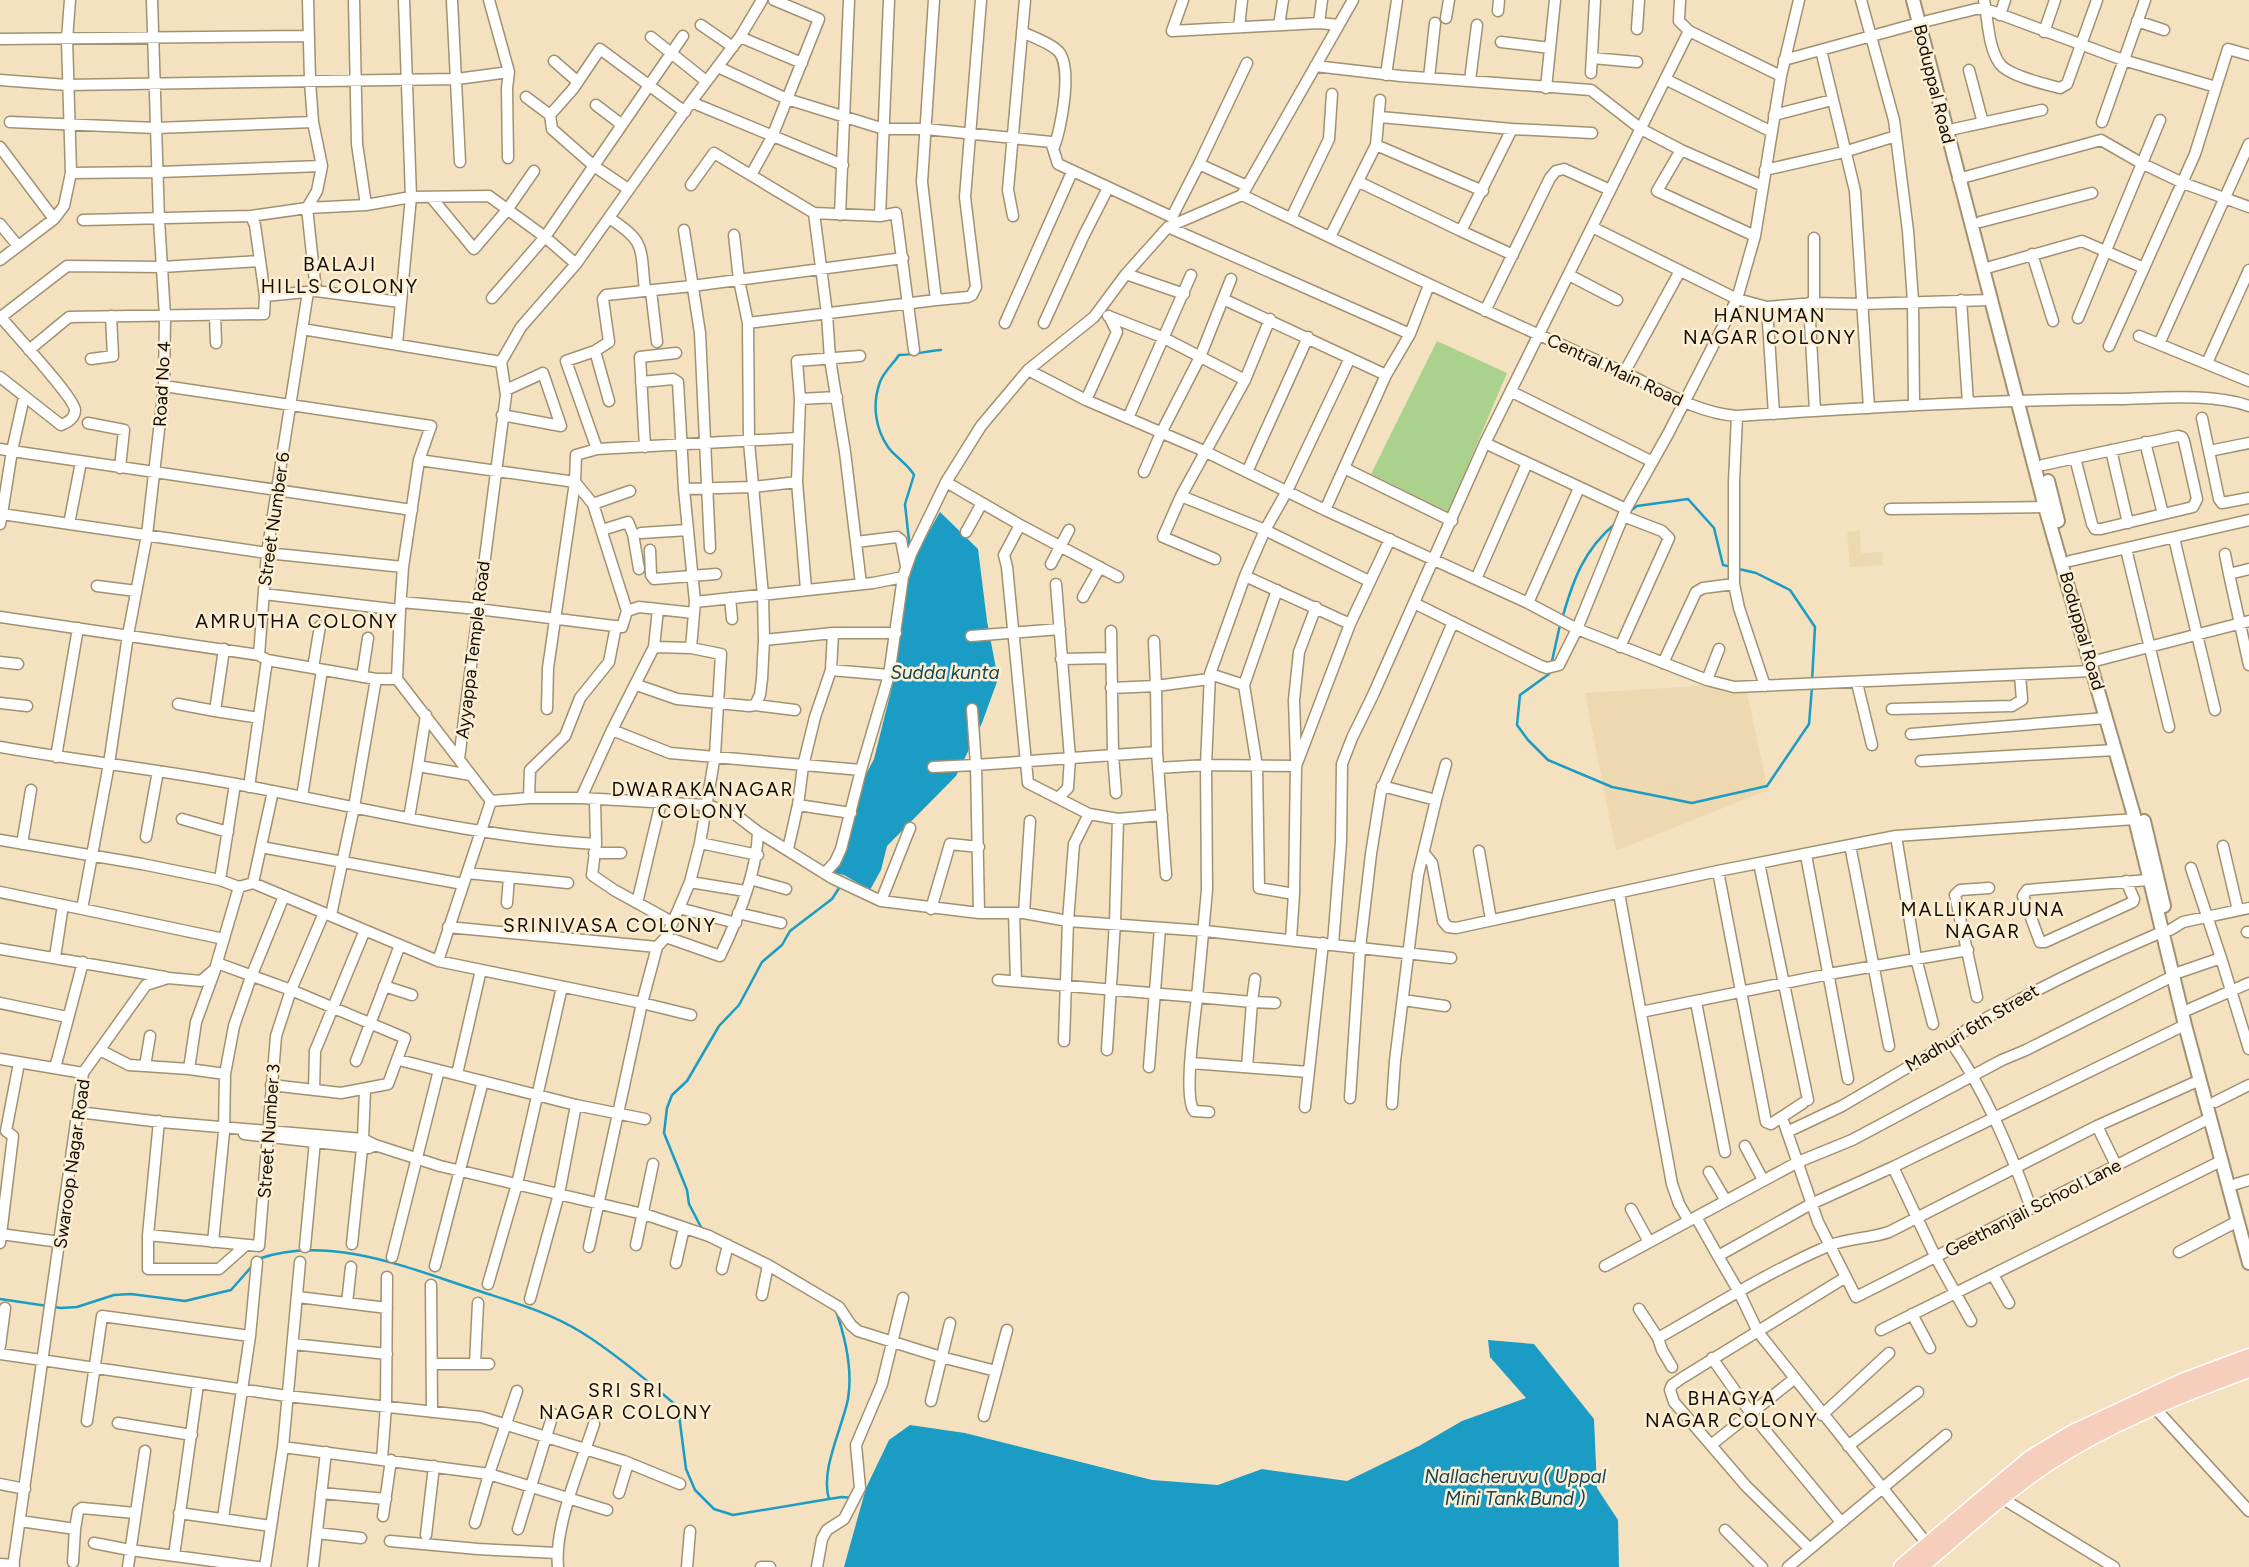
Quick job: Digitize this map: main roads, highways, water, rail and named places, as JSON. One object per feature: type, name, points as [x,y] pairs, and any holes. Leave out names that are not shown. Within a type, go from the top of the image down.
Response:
[{"type":"highway","points":[[1919,1567],[2048,1463],[2182,1382],[2249,1357]]},
{"type":"highway","points":[[1902,1567],[2030,1459],[2073,1433],[2134,1410],[2154,1407],[2249,1369]]},
{"type":"water","name":"Sudda kunta","points":[[940,512],[978,549],[998,679],[982,723],[956,776],[887,846],[881,870],[870,890],[844,875],[834,873],[848,836],[862,782],[874,759],[891,691],[913,560]]},
{"type":"water","name":"Nallacheruvu ( Uppal Mini Tank Bund )","points":[[1488,1340],[1534,1344],[1594,1419],[1597,1488],[1618,1520],[1619,1567],[844,1567],[866,1488],[889,1440],[910,1425],[965,1433],[1152,1480],[1218,1485],[1262,1469],[1347,1481],[1419,1446],[1462,1421],[1526,1398],[1490,1357]]},
{"type":"waterway","points":[[910,550],[905,504],[914,475],[884,440],[878,424],[876,399],[881,379],[899,355],[941,350]]},
{"type":"waterway","points":[[1629,512],[1637,506],[1688,499],[1714,528],[1723,565],[1732,567]]},
{"type":"waterway","points":[[1562,619],[1581,566],[1596,543],[1616,523]]},
{"type":"waterway","points":[[1739,569],[1756,573],[1790,590],[1815,627],[1812,681]]},
{"type":"waterway","points":[[906,593],[910,570]]},
{"type":"waterway","points":[[1552,661],[1560,625]]},
{"type":"waterway","points":[[1549,674],[1520,695],[1517,725],[1548,760],[1612,787],[1692,803],[1767,786],[1809,724],[1812,687]]},
{"type":"waterway","points":[[702,1229],[689,1204],[687,1190],[664,1133],[667,1108],[672,1095],[687,1081],[719,1026],[739,1005],[762,962],[782,945],[790,931],[832,899],[841,885]]},
{"type":"waterway","points":[[258,1259],[285,1252],[312,1250],[368,1257],[424,1272],[543,1313],[569,1325],[606,1349],[678,1407],[686,1469],[695,1490],[714,1509],[733,1515],[829,1499]]},
{"type":"waterway","points":[[0,1299],[61,1308],[77,1307],[114,1295],[131,1294],[185,1301],[231,1290],[253,1265]]},
{"type":"waterway","points":[[835,1308],[847,1353],[849,1388],[829,1463],[827,1488],[829,1499],[853,1498]]},
{"type":"district","name":"BALAJI HILLS COLONY","points":[[340,275]]},
{"type":"district","name":"HANUMAN NAGAR COLONY","points":[[1770,326]]},
{"type":"district","name":"AMRUTHA COLONY","points":[[297,621]]},
{"type":"district","name":"DWARAKANAGAR COLONY","points":[[703,800]]},
{"type":"district","name":"MALLIKARJUNA NAGAR","points":[[1983,920]]},
{"type":"district","name":"SRINIVASA COLONY","points":[[610,925]]},
{"type":"district","name":"SRI SRI NAGAR COLONY","points":[[626,1401]]},
{"type":"district","name":"BHAGYA NAGAR COLONY","points":[[1732,1409]]}]
